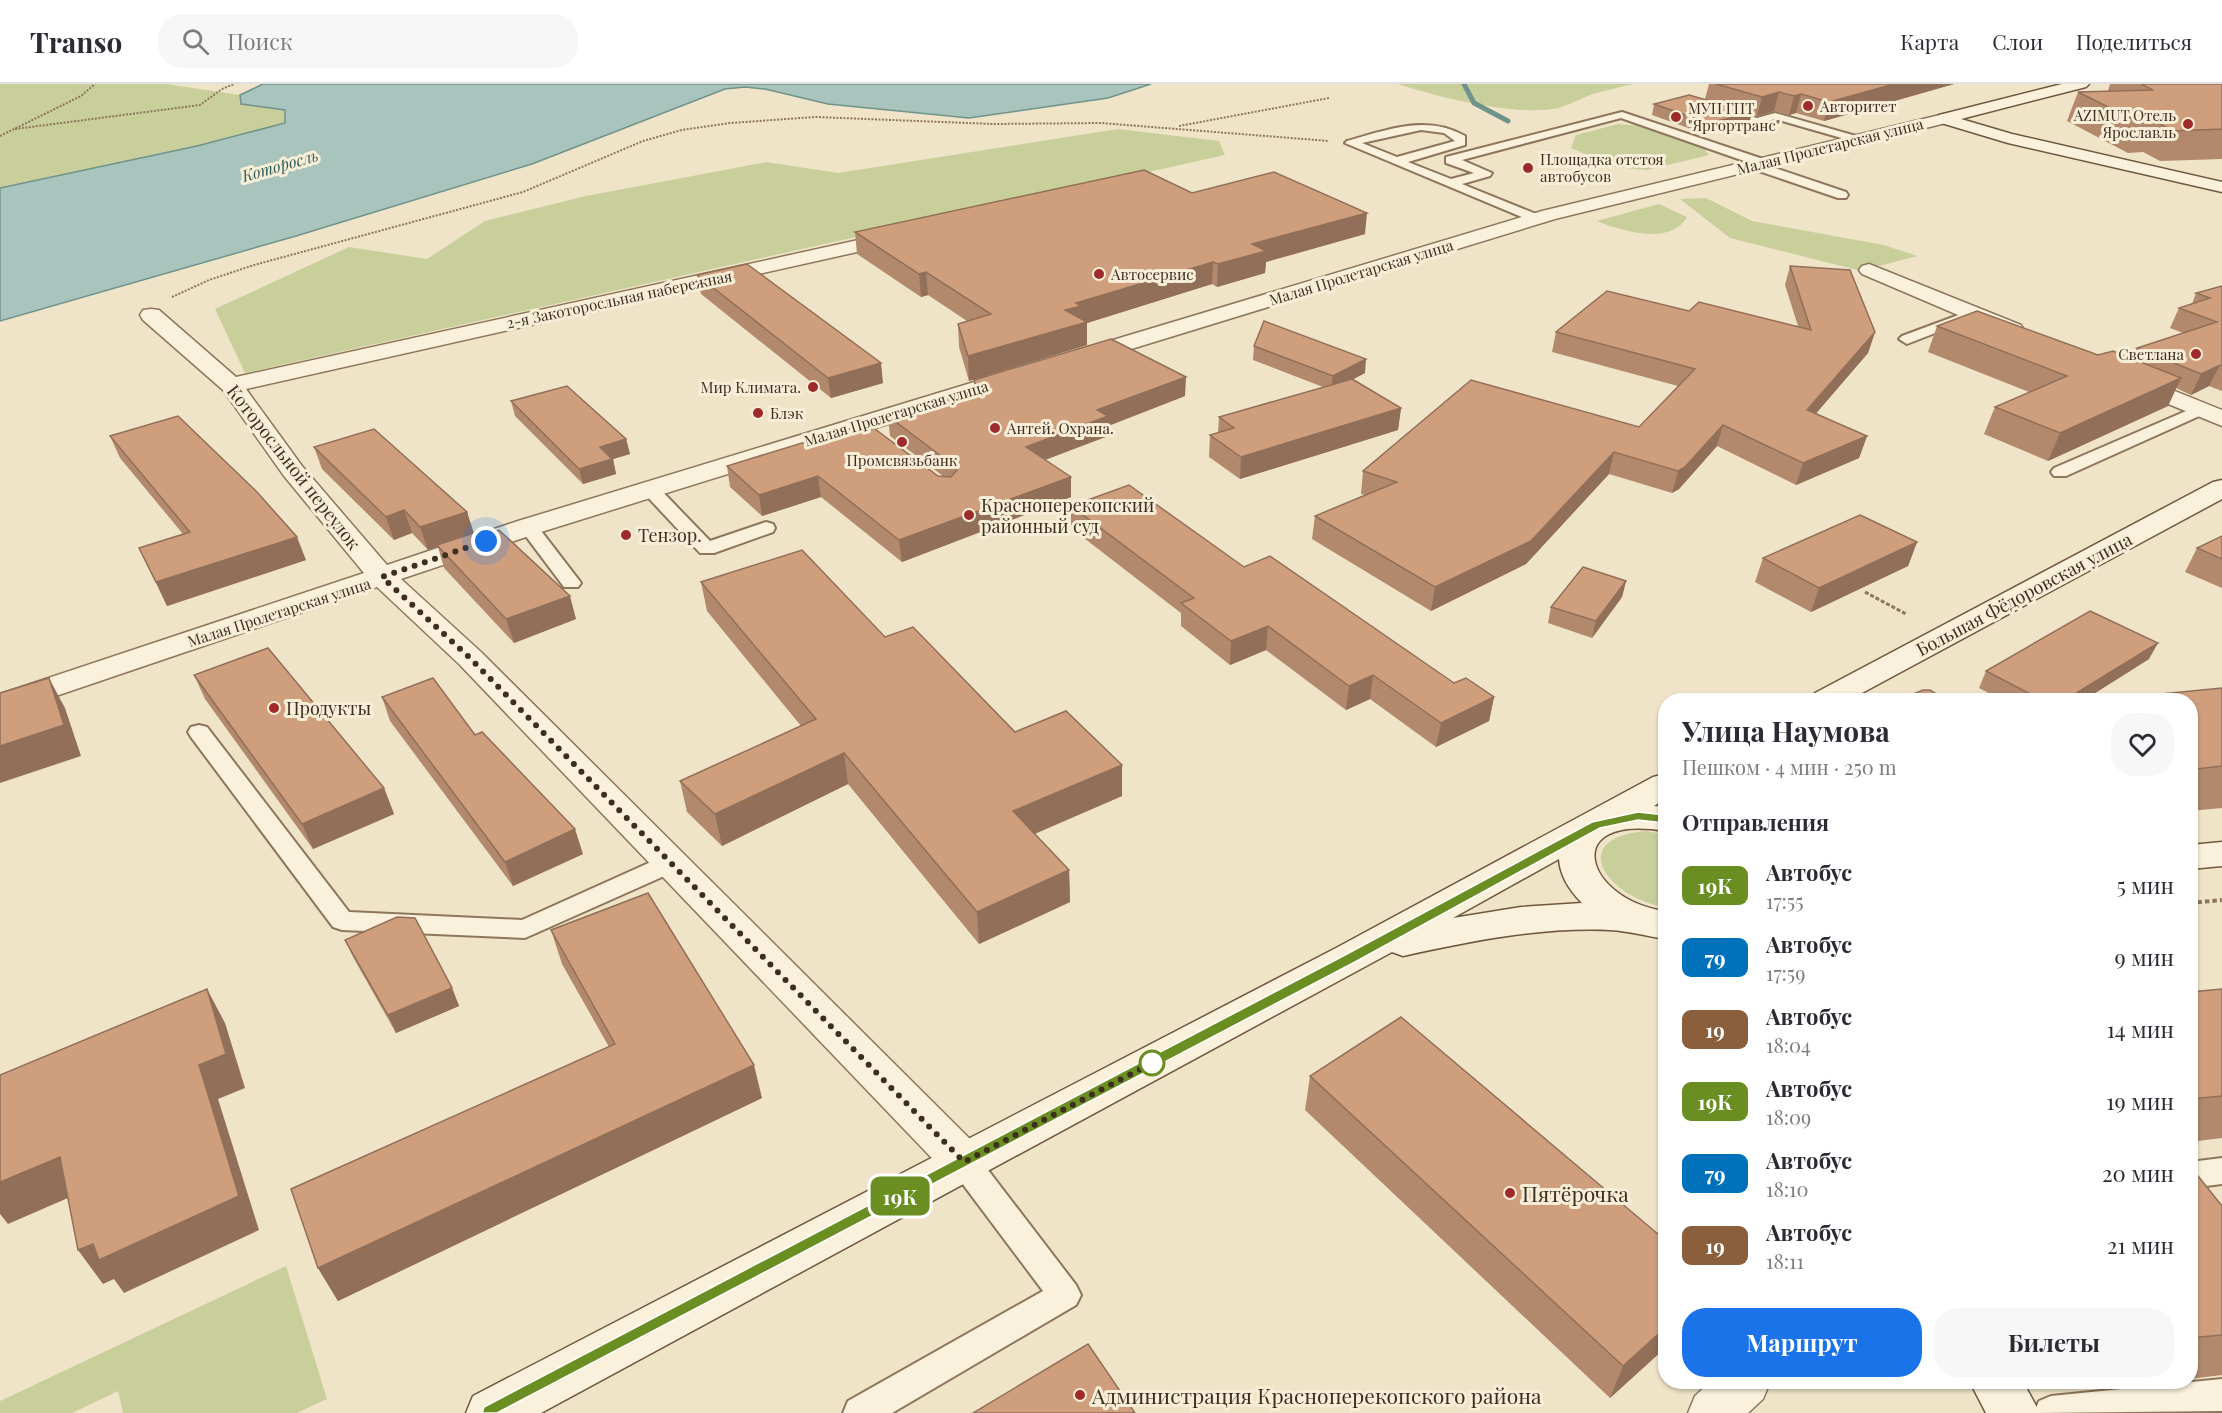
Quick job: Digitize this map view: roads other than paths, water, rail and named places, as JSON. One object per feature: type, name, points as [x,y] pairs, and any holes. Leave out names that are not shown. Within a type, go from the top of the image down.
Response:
[{"type":"street","name":"Малая Пролетарская улица","points":[[1054,365],[1536,219],[2081,84]]},
{"type":"street","points":[[1944,118],[2008,138],[2222,187]]},
{"type":"street","name":"2-я Закоторосльная набережная","points":[[231,385],[915,234]]},
{"type":"street","points":[[1869,270],[2028,336]]},
{"type":"street","name":"Которосльной переулок","points":[[151,315],[231,385],[292,471],[382,577],[470,658],[964,1162]]},
{"type":"street","name":"Малая Пролетарская улица","points":[[0,705],[528,527],[649,488],[867,431],[1031,372]]},
{"type":"street","points":[[2114,373],[2222,418]]},
{"type":"street","name":"Большая Фёдоровская улица","points":[[1839,693],[2222,488]]},
{"type":"street","points":[[491,1413],[1350,958],[1658,789]]},
{"type":"street","points":[[1655,925],[1605,902],[1583,879],[1577,866],[1576,853],[1584,836],[1596,825],[1638,816],[1658,818]]},
{"type":"street","points":[[2198,856],[2222,854]]},
{"type":"street","points":[[1350,958],[1402,942],[1469,928],[1547,920],[1608,917],[1655,925]]},
{"type":"street","points":[[1713,1413],[1738,1389]]},
{"type":"street","points":[[2000,1389],[2015,1413]]},
{"type":"lane","points":[[1714,108],[1757,121],[1775,116],[1859,140]]},
{"type":"lane","points":[[1450,183],[1486,173],[1450,160],[1622,115],[1842,195]]},
{"type":"lane","points":[[1397,161],[1461,143],[1461,138],[1434,127],[1425,126],[1351,143],[1536,219]]},
{"type":"lane","points":[[1906,339],[1974,313]]},
{"type":"lane","points":[[2060,472],[2200,410]]},
{"type":"lane","points":[[649,488],[707,549],[766,528]]},
{"type":"lane","points":[[528,527],[571,583]]},
{"type":"lane","points":[[199,732],[342,921],[525,929],[671,863]]},
{"type":"lane","points":[[860,1413],[1065,1295],[964,1162]]},
{"type":"lane","points":[[2198,1174],[2222,1171]]},
{"type":"lane","points":[[2051,1413],[2222,1395]]},
{"type":"water","name":"Которосль","points":[[263,84],[1151,84],[1108,98],[969,118],[828,104],[765,89],[745,87],[725,89],[532,164],[296,236],[0,321],[0,188],[197,146],[285,123],[285,110],[241,104],[240,95]]},
{"type":"waterway","points":[[1464,84],[1474,103],[1508,121]]},
{"type":"place","name":"Авторитет","points":[[1808,106]]},
{"type":"place","name":"МУП ГПТ \"Яргортранс\"","points":[[1676,117]]},
{"type":"place","name":"AZIMUT Отель Ярославль","points":[[2188,124]]},
{"type":"place","name":"Площадка отстоя автобусов","points":[[1528,168]]},
{"type":"place","name":"Автосервис","points":[[1099,274]]},
{"type":"place","name":"Светлана","points":[[2196,354]]},
{"type":"place","name":"Мир Климата.","points":[[813,387]]},
{"type":"place","name":"Блэк","points":[[758,413]]},
{"type":"place","name":"Антей. Охрана.","points":[[995,428]]},
{"type":"place","name":"Промсвязьбанк","points":[[902,442]]},
{"type":"place","name":"Красноперекопский районный суд","points":[[969,515]]},
{"type":"place","name":"Тензор.","points":[[626,535]]},
{"type":"place","name":"Продукты","points":[[274,708]]},
{"type":"place","name":"Пятёрочка","points":[[1510,1193]]},
{"type":"place","name":"Администрация Красноперекопского района","points":[[1080,1395]]}]
